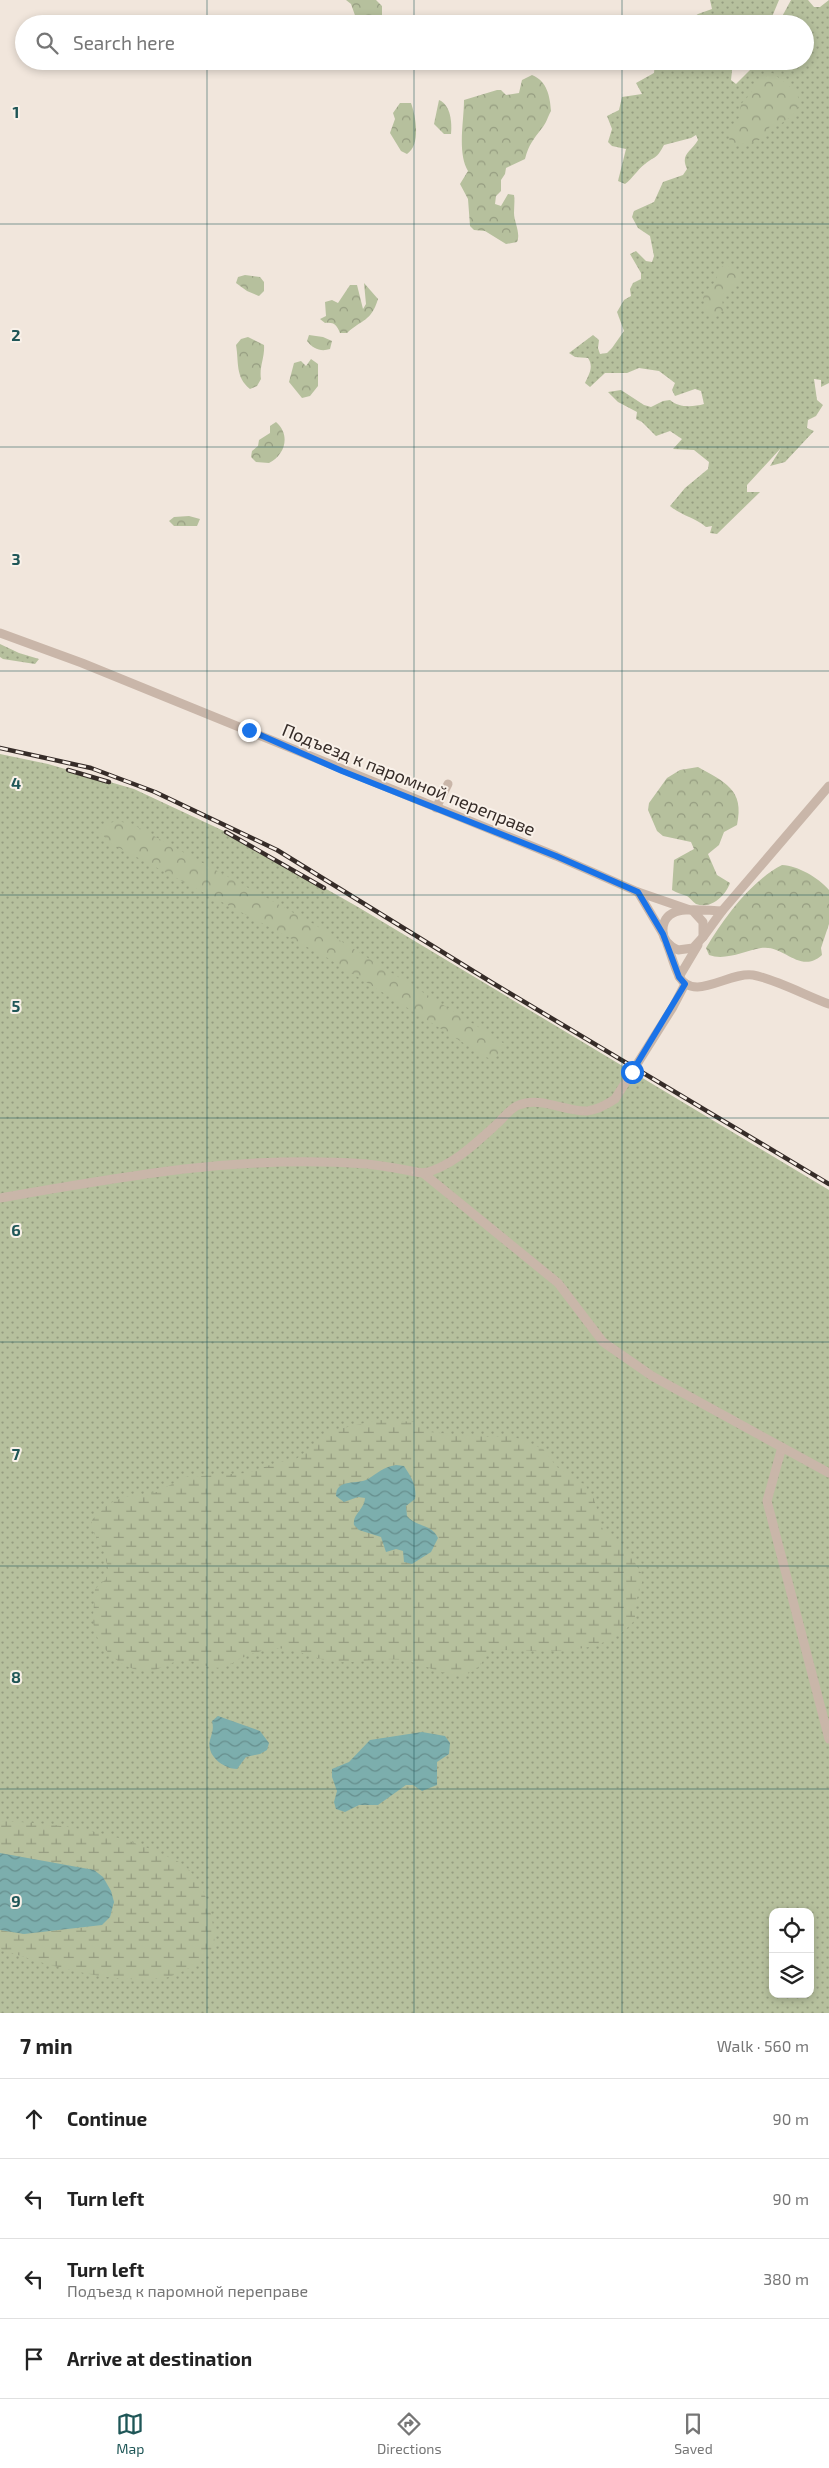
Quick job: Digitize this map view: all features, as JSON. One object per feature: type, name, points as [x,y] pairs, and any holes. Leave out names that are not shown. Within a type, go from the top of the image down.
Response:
[{"type":"street","name":"Подъезд к паромной переправе","points":[[0,633],[82,663],[556,856],[638,892],[692,911]]},
{"type":"street","points":[[436,808],[448,784]]},
{"type":"street","points":[[0,1198],[148,1173],[218,1165],[367,1164],[423,1173],[431,1172],[448,1163],[482,1138],[518,1105],[532,1103],[586,1111],[600,1108],[615,1099],[673,1007],[682,980],[701,941],[722,911],[829,786]]},
{"type":"street","points":[[638,892],[664,937],[682,980],[697,988],[732,976],[754,976],[829,1004]]},
{"type":"street","points":[[664,937],[666,919],[678,910],[722,911]]},
{"type":"street","points":[[692,911],[703,922],[701,941]]},
{"type":"street","points":[[664,937],[678,950],[685,951],[701,941]]},
{"type":"street","points":[[423,1173],[558,1283],[603,1342],[652,1376],[829,1473]]},
{"type":"street","points":[[782,1447],[767,1501],[829,1739]]},
{"type":"green space","points":[[346,0],[376,0],[382,6],[382,15],[355,15],[351,4]]},
{"type":"green space","points":[[710,0],[779,0],[773,15],[696,15],[712,9]]},
{"type":"green space","points":[[791,0],[808,0],[814,7],[820,7],[829,0],[829,383],[821,387],[821,380],[814,379],[817,400],[823,405],[816,416],[808,420],[807,428],[814,431],[785,462],[770,466],[781,448],[747,485],[747,492],[760,492],[717,534],[710,533],[712,526],[706,527],[670,506],[685,488],[708,469],[709,462],[694,450],[673,449],[682,439],[670,431],[656,436],[642,422],[636,419],[637,412],[618,402],[608,392],[621,390],[644,405],[651,407],[670,400],[686,406],[704,404],[701,391],[695,389],[675,396],[672,390],[675,383],[659,371],[639,368],[627,373],[605,373],[590,387],[585,383],[591,367],[590,361],[588,358],[575,357],[569,353],[593,335],[599,340],[598,348],[600,354],[607,353],[624,331],[617,312],[624,300],[631,296],[630,289],[633,283],[641,279],[641,273],[630,254],[636,251],[646,261],[652,262],[654,256],[650,236],[638,228],[632,217],[634,211],[654,202],[663,182],[683,175],[687,169],[685,160],[687,153],[698,140],[696,135],[664,145],[657,155],[642,166],[625,184],[618,181],[626,149],[612,146],[608,142],[612,129],[607,116],[619,110],[622,97],[642,94],[636,83],[654,73],[654,70],[732,70],[731,80],[736,84],[750,70],[814,70],[814,15],[783,15]]},
{"type":"green space","points":[[772,73],[788,85],[798,96],[798,109],[782,123],[768,128],[759,140],[747,144],[731,144],[729,133],[731,127],[739,118],[741,104],[757,84]]},
{"type":"green space","points":[[532,75],[541,81],[547,90],[551,111],[545,124],[530,146],[525,159],[506,168],[501,180],[501,191],[496,196],[495,204],[501,206],[508,194],[514,195],[514,216],[518,235],[517,242],[506,244],[485,231],[474,230],[470,226],[468,199],[460,184],[468,171],[462,146],[464,100],[497,90],[501,90],[506,95],[519,93],[522,80]]},
{"type":"green space","points":[[439,100],[443,102],[448,110],[451,120],[451,134],[444,134],[434,124]]},
{"type":"green space","points":[[400,103],[411,103],[416,123],[416,138],[411,150],[407,154],[401,151],[390,133],[395,119],[393,113]]},
{"type":"green space","points":[[725,265],[738,270],[741,276],[739,283],[722,295],[723,310],[718,316],[712,317],[707,312],[703,298],[706,291],[716,281],[719,268]]},
{"type":"green space","points":[[245,275],[260,277],[264,282],[264,291],[259,296],[247,291],[236,283],[238,277]]},
{"type":"green space","points":[[364,283],[378,299],[372,312],[366,319],[347,333],[340,333],[335,325],[325,323],[320,319],[326,316],[325,302],[332,300],[338,303],[350,285],[357,285],[363,309],[366,304]]},
{"type":"green space","points":[[309,335],[323,337],[332,341],[330,349],[320,350],[312,346],[307,341]]},
{"type":"green space","points":[[248,337],[264,345],[261,379],[257,386],[250,389],[242,379],[238,369],[236,345],[241,339]]},
{"type":"green space","points":[[311,359],[318,364],[318,386],[310,396],[302,398],[289,382],[294,363],[301,361],[306,366]]},
{"type":"green space","points":[[276,422],[281,427],[285,439],[282,450],[269,463],[256,462],[251,457],[252,451],[258,446],[259,440],[270,433],[270,426]]},
{"type":"green space","points":[[189,516],[200,519],[197,526],[174,526],[169,521],[174,517]]},
{"type":"green space","points":[[0,644],[19,653],[39,659],[35,664],[3,659],[0,657]]},
{"type":"green space","points":[[0,754],[48,764],[134,789],[226,832],[358,907],[829,1190],[829,2013],[0,2013]]},
{"type":"green space","points":[[698,767],[724,782],[730,788],[738,803],[739,813],[737,825],[724,832],[719,845],[708,854],[717,875],[730,883],[717,900],[707,905],[696,904],[687,896],[672,890],[674,860],[694,849],[691,842],[663,836],[657,831],[648,810],[649,803],[667,778],[680,770]]},
{"type":"green space","points":[[117,821],[132,824],[312,923],[504,1043],[503,1050],[493,1060],[486,1057],[326,957],[110,843],[100,832],[102,825]]},
{"type":"green space","points":[[782,865],[807,873],[829,890],[829,924],[821,948],[822,955],[806,962],[799,961],[777,950],[761,948],[722,957],[709,955],[706,948],[739,901],[760,880]]},
{"type":"green space","points":[[377,1420],[418,1422],[429,1432],[488,1437],[512,1436],[543,1449],[557,1467],[585,1485],[594,1499],[603,1530],[628,1551],[641,1573],[642,1582],[635,1605],[635,1620],[615,1637],[584,1648],[551,1651],[489,1649],[481,1663],[472,1672],[462,1675],[439,1671],[402,1660],[384,1659],[339,1662],[324,1660],[298,1651],[281,1649],[270,1649],[252,1654],[219,1668],[181,1661],[149,1671],[141,1671],[124,1664],[108,1653],[98,1639],[93,1616],[95,1589],[106,1579],[109,1572],[103,1549],[91,1528],[92,1520],[108,1504],[124,1497],[157,1492],[185,1477],[247,1473],[279,1462],[295,1460],[331,1431]],"holes":[[[396,1465],[411,1482],[416,1492],[416,1497],[406,1506],[407,1516],[413,1521],[424,1525],[433,1548],[415,1563],[404,1558],[403,1551],[400,1549],[389,1552],[382,1545],[381,1537],[357,1528],[356,1515],[365,1502],[365,1498],[361,1496],[351,1501],[355,1481],[365,1479]]]},
{"type":"green space","points":[[0,1821],[60,1826],[99,1833],[136,1844],[179,1862],[198,1881],[206,1897],[215,1937],[213,1947],[208,1956],[171,1976],[161,1979],[136,1979],[96,1975],[57,1967],[0,1949],[0,1930],[24,1934],[98,1926],[112,1914],[114,1902],[111,1891],[103,1877],[83,1866],[31,1860],[0,1853]]},
{"type":"water","points":[[396,1465],[404,1466],[414,1485],[415,1499],[406,1506],[407,1516],[411,1520],[432,1530],[438,1538],[431,1552],[412,1564],[404,1562],[403,1551],[396,1549],[386,1552],[381,1537],[359,1530],[354,1525],[355,1518],[365,1498],[358,1497],[344,1502],[336,1496],[337,1490],[343,1484],[364,1481],[384,1469]]},
{"type":"water","points":[[218,1716],[260,1731],[269,1743],[267,1750],[260,1754],[246,1757],[237,1769],[222,1764],[213,1756],[209,1746],[213,1729],[212,1721]]},
{"type":"water","points":[[422,1732],[445,1736],[450,1743],[449,1754],[437,1762],[437,1785],[422,1791],[413,1785],[406,1785],[378,1805],[359,1805],[345,1812],[336,1809],[334,1802],[337,1791],[332,1777],[332,1769],[349,1762],[370,1740]]},
{"type":"water","points":[[0,1853],[94,1870],[103,1877],[111,1891],[114,1902],[110,1917],[102,1925],[24,1934],[0,1930]]},
{"type":"railway","points":[[0,748],[91,768],[155,792],[277,850],[491,982],[829,1184]]},
{"type":"railway","points":[[68,770],[109,782]]},
{"type":"railway","points":[[226,832],[324,888]]},
{"type":"route","points":[[249,730],[342,771],[556,856],[638,892],[663,934],[679,977],[685,984],[673,1007],[632,1072]]}]
